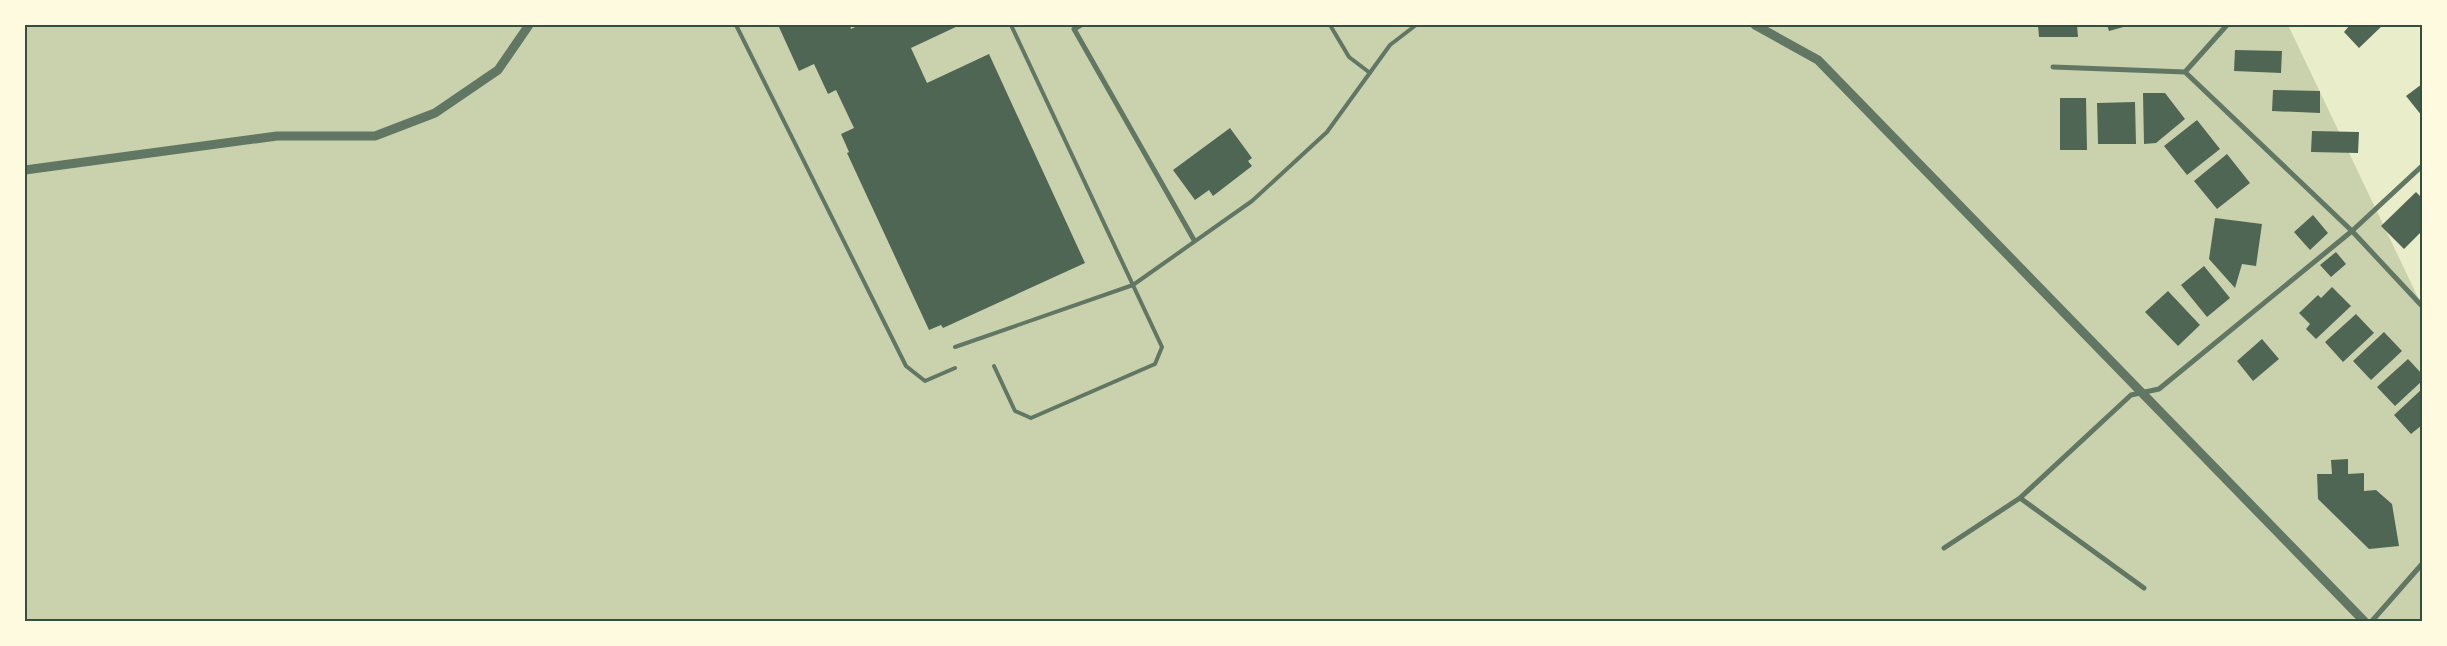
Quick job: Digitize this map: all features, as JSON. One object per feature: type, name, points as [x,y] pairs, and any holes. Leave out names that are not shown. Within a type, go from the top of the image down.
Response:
[{"type":"street","points":[[25,170],[277,136],[375,136],[435,113],[498,70],[529,25]]},
{"type":"street","points":[[1081,25],[1073,27],[1194,240]]},
{"type":"street","points":[[1754,25],[1818,60],[2364,621]]},
{"type":"street","points":[[2185,72],[2227,25]]},
{"type":"street","points":[[2053,67],[2185,72],[2352,231],[2422,306]]},
{"type":"street","points":[[1944,548],[2020,498],[2131,395],[2159,388],[2352,231],[2422,166]]},
{"type":"street","points":[[2020,498],[2144,588]]},
{"type":"street","points":[[2372,621],[2422,564]]},
{"type":"lane","points":[[736,25],[906,366],[925,381],[955,368]]},
{"type":"lane","points":[[994,366],[1015,411],[1031,418],[1155,364],[1162,347],[1011,25]]},
{"type":"lane","points":[[1330,25],[1349,57],[1370,73]]},
{"type":"lane","points":[[955,347],[1133,284],[1252,201],[1327,132],[1390,45],[1416,25]]},
{"type":"green space","points":[[25,25],[2288,25],[2422,306],[2422,621],[25,621]]},
{"type":"building","points":[[778,25],[850,25],[851,29],[859,25],[960,25],[911,48],[927,83],[989,54],[1085,263],[943,328],[941,325],[929,330],[847,153],[849,152],[841,134],[854,128],[836,90],[828,94],[814,64],[799,71]]},
{"type":"building","points":[[2038,25],[2077,25],[2078,37],[2039,37]]},
{"type":"building","points":[[2107,25],[2127,25],[2127,26],[2109,31]]},
{"type":"building","points":[[2350,25],[2383,25],[2359,48],[2344,32]]},
{"type":"building","points":[[2235,50],[2282,51],[2281,73],[2234,71]]},
{"type":"building","points":[[2422,84],[2422,116],[2406,96]]},
{"type":"building","points":[[2273,90],[2320,91],[2320,113],[2272,111]]},
{"type":"building","points":[[2143,93],[2165,93],[2185,119],[2156,143],[2144,144]]},
{"type":"building","points":[[2060,98],[2086,98],[2087,150],[2060,150]]},
{"type":"building","points":[[2135,102],[2136,144],[2098,144],[2097,103]]},
{"type":"building","points":[[2197,120],[2220,149],[2187,175],[2164,146]]},
{"type":"building","points":[[1230,128],[1252,158],[1248,161],[1252,166],[1213,196],[1209,190],[1195,200],[1173,170]]},
{"type":"building","points":[[2312,131],[2359,132],[2358,153],[2311,152]]},
{"type":"building","points":[[2227,154],[2250,183],[2217,209],[2194,181]]},
{"type":"building","points":[[2416,192],[2422,198],[2422,231],[2404,249],[2381,226]]},
{"type":"building","points":[[2313,215],[2328,233],[2310,250],[2294,232]]},
{"type":"building","points":[[2215,218],[2262,224],[2256,266],[2242,264],[2235,288],[2209,259]]},
{"type":"building","points":[[2336,252],[2346,264],[2331,277],[2320,265]]},
{"type":"building","points":[[2204,266],[2230,298],[2207,317],[2181,285]]},
{"type":"building","points":[[2332,287],[2351,306],[2316,339],[2306,329],[2310,324],[2299,313],[2318,295],[2321,298]]},
{"type":"building","points":[[2168,291],[2200,325],[2178,346],[2145,312]]},
{"type":"building","points":[[2356,314],[2374,333],[2343,362],[2325,342]]},
{"type":"building","points":[[2384,332],[2402,351],[2371,380],[2353,361]]},
{"type":"building","points":[[2262,339],[2279,359],[2253,381],[2237,361]]},
{"type":"building","points":[[2408,359],[2422,374],[2422,381],[2395,406],[2377,387]]},
{"type":"building","points":[[2422,389],[2422,425],[2411,434],[2394,415]]},
{"type":"building","points":[[2348,459],[2348,474],[2364,473],[2364,491],[2376,490],[2392,504],[2399,546],[2369,549],[2318,499],[2317,474],[2332,474],[2331,460]]}]
